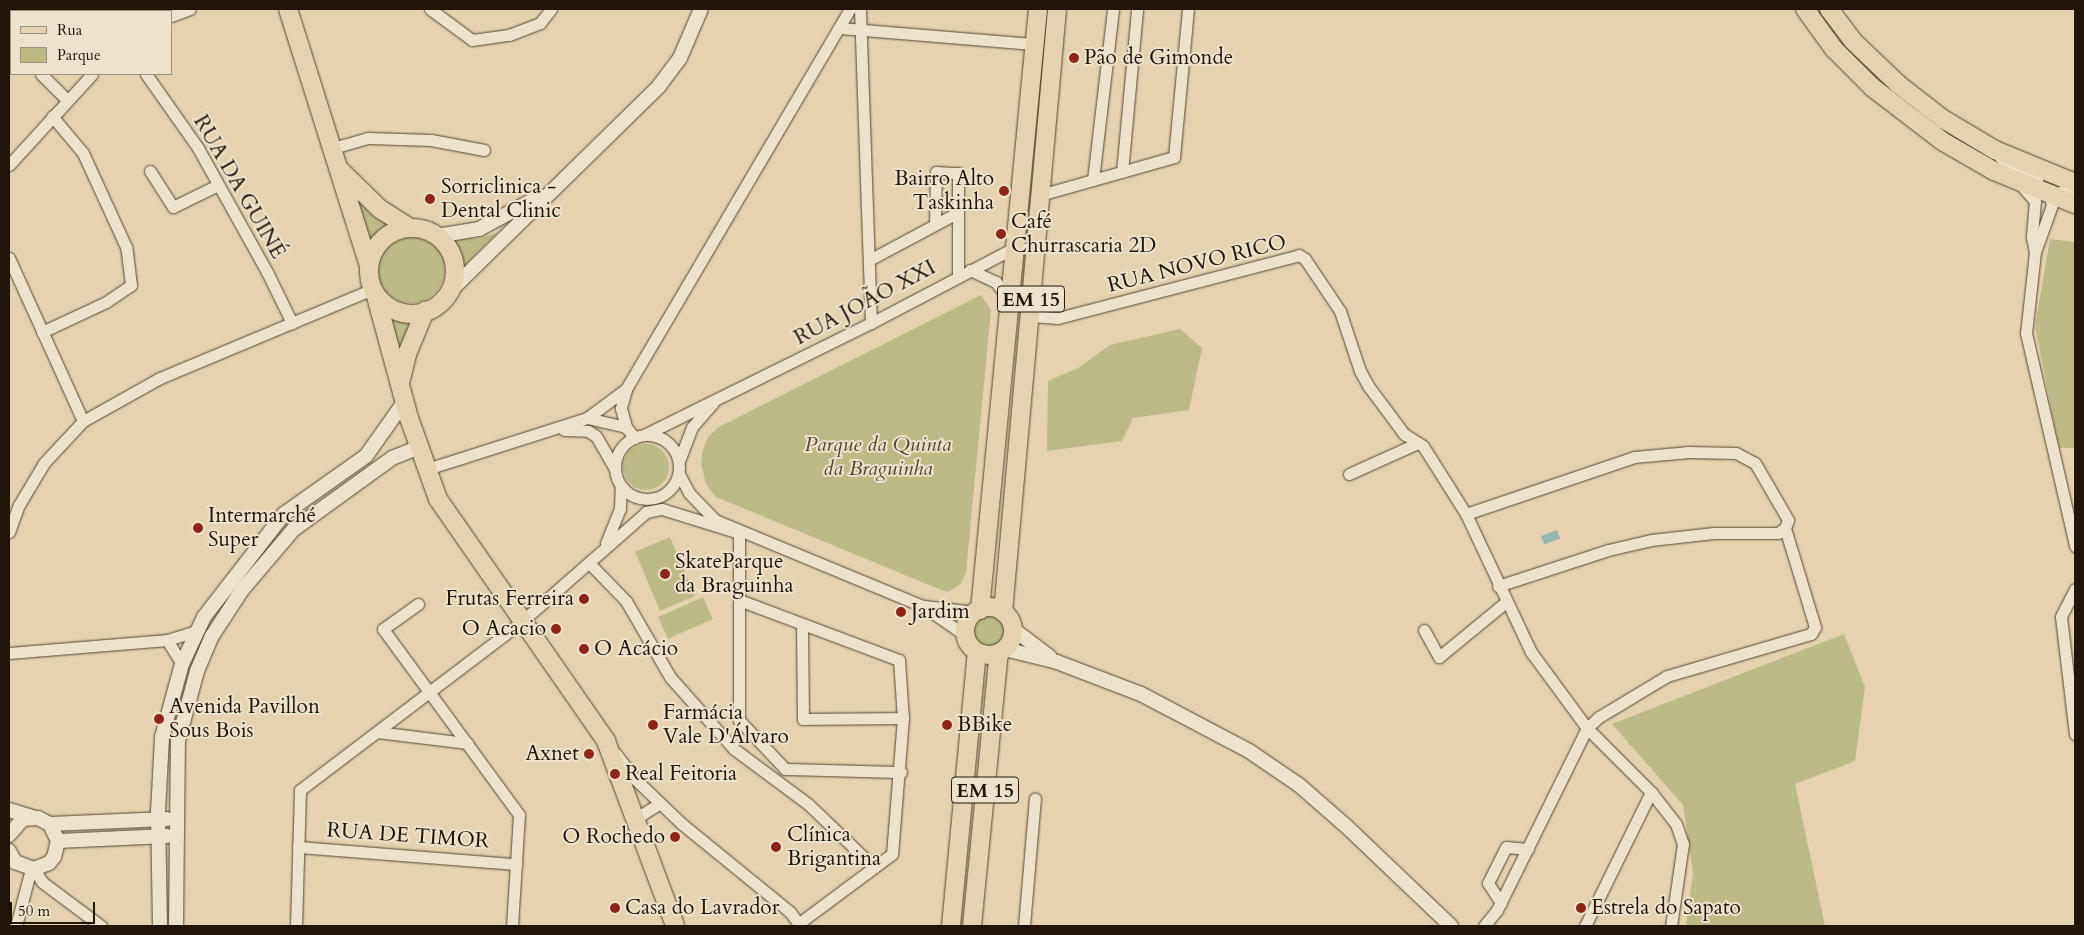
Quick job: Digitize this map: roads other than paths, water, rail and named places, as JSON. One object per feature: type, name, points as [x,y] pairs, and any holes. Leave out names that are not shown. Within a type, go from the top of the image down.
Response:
[{"type":"main road","points":[[288,9],[334,148],[369,266],[374,291],[405,401],[438,499],[521,622],[606,741],[675,926]]},
{"type":"main road","name":"EM 15","points":[[966,636],[967,623],[977,611],[1011,303],[1014,248],[1038,9]]},
{"type":"main road","name":"EM 15","points":[[1002,612],[1057,9]]},
{"type":"main road","points":[[1805,9],[1834,49],[1895,106],[1942,141],[2018,182],[2075,204]]},
{"type":"main road","points":[[1828,9],[1853,41],[1898,84],[1943,119],[1995,150],[2075,183]]},
{"type":"main road","points":[[341,171],[380,209],[409,228]]},
{"type":"main road","points":[[369,266],[372,254],[382,240],[397,230],[409,228],[424,229],[438,236],[452,256],[455,268],[449,292],[426,311],[407,354],[400,383]]},
{"type":"main road","points":[[1014,248],[1025,260],[1023,299],[1030,313]]},
{"type":"main road","points":[[374,291],[397,311],[411,314],[426,311]]},
{"type":"main road","points":[[977,611],[987,608],[1002,612],[1013,629]]},
{"type":"main road","name":"EM 15","points":[[972,926],[1002,651],[1013,629]]},
{"type":"main road","points":[[966,636],[977,652],[1002,651]]},
{"type":"main road","name":"EM 15","points":[[951,926],[977,652]]},
{"type":"street","points":[[172,13],[190,9]]},
{"type":"street","points":[[430,9],[472,40],[509,35],[540,23],[551,9]]},
{"type":"street","points":[[449,292],[659,86],[680,58],[701,9]]},
{"type":"street","points":[[626,426],[621,408],[626,389],[850,9]]},
{"type":"street","points":[[860,9],[871,323]]},
{"type":"street","points":[[1094,180],[1113,9]]},
{"type":"street","points":[[1122,172],[1137,9]]},
{"type":"street","points":[[1040,195],[1174,157],[1188,9]]},
{"type":"street","points":[[839,28],[1034,44]]},
{"type":"street","points":[[42,75],[66,99]]},
{"type":"street","name":"RUA DA GUINÉ","points":[[147,75],[198,148],[292,323]]},
{"type":"street","points":[[9,165],[66,99],[77,78]]},
{"type":"street","points":[[42,332],[106,302],[131,285],[126,247],[83,153],[52,116]]},
{"type":"street","points":[[334,148],[369,138],[431,140],[484,150]]},
{"type":"street","points":[[1995,150],[2011,168],[2041,182],[2051,196]]},
{"type":"street","points":[[150,171],[172,208],[218,185]]},
{"type":"street","points":[[935,224],[936,172],[958,172],[958,276]]},
{"type":"street","points":[[2018,182],[2035,200],[2036,244]]},
{"type":"street","points":[[438,236],[479,229],[551,190]]},
{"type":"street","points":[[2075,193],[2063,190],[2046,200],[2036,244],[2026,333],[2075,546]]},
{"type":"street","points":[[2036,244],[2058,213],[2075,204]]},
{"type":"street","points":[[869,260],[957,213]]},
{"type":"street","name":"RUA JOÃO XXI","points":[[639,436],[871,323],[1014,248],[1035,249]]},
{"type":"street","name":"RUA NOVO RICO","points":[[1030,313],[1058,318],[1299,255],[1326,286],[1340,311],[1360,371],[1369,387],[1404,434],[1418,443],[1442,473],[1466,514],[1498,586],[1531,652],[1587,728],[1651,792],[1676,824],[1683,844],[1671,926]]},
{"type":"street","points":[[9,258],[83,421]]},
{"type":"street","points":[[970,270],[996,282],[1011,303]]},
{"type":"street","points":[[9,532],[19,505],[44,463],[83,421],[160,378],[374,291]]},
{"type":"street","points":[[427,469],[557,430],[587,418],[614,400],[626,389]]},
{"type":"street","points":[[603,444],[604,420],[614,400]]},
{"type":"street","points":[[160,926],[158,820],[162,737],[182,664],[197,631],[204,617],[284,514],[366,456],[405,401]]},
{"type":"street","name":"RUA JOÃO XXI","points":[[679,461],[692,427],[714,401]]},
{"type":"street","points":[[587,418],[626,426],[639,436],[663,439],[670,444],[679,461],[679,474],[669,491],[652,499],[643,499]]},
{"type":"street","points":[[557,430],[588,431],[603,444],[621,486],[620,509],[614,528],[593,561]]},
{"type":"street","points":[[615,470],[620,451],[639,436]]},
{"type":"street","points":[[1349,474],[1418,443]]},
{"type":"street","points":[[176,926],[178,741],[197,671],[212,636],[242,590],[294,529],[392,458],[420,447]]},
{"type":"street","points":[[1466,514],[1634,457],[1690,452],[1736,453],[1755,463],[1788,520],[1786,528],[1815,627],[1811,634],[1667,676],[1600,717],[1587,728],[1501,903],[1484,926]]},
{"type":"street","points":[[679,474],[702,510],[739,532]]},
{"type":"street","points":[[621,486],[662,509],[739,532],[923,606],[966,636]]},
{"type":"street","points":[[296,926],[300,790],[521,622],[593,561],[637,517],[646,512],[662,509]]},
{"type":"street","points":[[1498,586],[1608,550],[1651,540],[1714,533],[1778,534],[1786,528]]},
{"type":"street","points":[[739,532],[739,720],[785,769],[901,772]]},
{"type":"street","points":[[593,561],[626,601],[670,677],[734,750],[808,804],[874,867]]},
{"type":"street","points":[[2075,589],[2061,617],[2075,734]]},
{"type":"street","points":[[606,741],[634,779],[790,912],[799,925],[892,854],[901,772],[903,718],[899,660],[739,600]]},
{"type":"street","points":[[1424,630],[1439,656],[1506,602]]},
{"type":"street","points":[[418,604],[384,629],[519,815],[512,926]]},
{"type":"street","points":[[923,606],[977,611]]},
{"type":"street","points":[[802,624],[803,719],[903,718]]},
{"type":"street","points":[[1013,629],[1057,662]]},
{"type":"street","points":[[9,653],[167,640],[197,631]]},
{"type":"street","points":[[167,640],[182,664]]},
{"type":"street","points":[[1002,651],[1057,662],[1141,694],[1249,751],[1299,785],[1346,826],[1451,926]]},
{"type":"street","points":[[377,732],[468,743]]},
{"type":"street","points":[[1585,926],[1651,792]]},
{"type":"street","points":[[1024,926],[1035,798]]},
{"type":"street","points":[[636,823],[641,815],[660,803]]},
{"type":"street","points":[[9,810],[50,824],[176,819]]},
{"type":"street","points":[[9,835],[16,824],[32,818]]},
{"type":"street","points":[[32,869],[49,863],[54,857],[58,841],[50,824]]},
{"type":"street","points":[[58,841],[176,836]]},
{"type":"street","name":"RUA DE TIMOR","points":[[298,846],[516,864]]},
{"type":"street","points":[[1501,903],[1488,883],[1506,847],[1528,849]]},
{"type":"street","points":[[11,857],[32,869],[42,882],[101,926]]},
{"type":"street","points":[[16,926],[32,869]]},
{"type":"place","name":"Pão de Gimonde","points":[[1074,58]]},
{"type":"place","name":"Bairro Alto Taskinha","points":[[1004,191]]},
{"type":"place","name":"Sorriclinica - Dental Clinic","points":[[430,199]]},
{"type":"place","name":"Café Churrascaria 2D","points":[[1001,234]]},
{"type":"place","name":"Intermarché Super","points":[[198,528]]},
{"type":"place","name":"SkateParque da Braguinha","points":[[665,574]]},
{"type":"place","name":"Frutas Ferreira","points":[[584,599]]},
{"type":"place","name":"Jardim","points":[[901,612]]},
{"type":"place","name":"O Acacio","points":[[556,629]]},
{"type":"place","name":"O Acácio","points":[[584,649]]},
{"type":"place","name":"Avenida Pavillon Sous Bois","points":[[159,719]]},
{"type":"place","name":"Farmácia Vale D'Álvaro","points":[[653,725]]},
{"type":"place","name":"BBike","points":[[947,725]]},
{"type":"place","name":"Axnet","points":[[589,754]]},
{"type":"place","name":"Real Feitoria","points":[[615,774]]},
{"type":"place","name":"O Rochedo","points":[[675,837]]},
{"type":"place","name":"Clínica Brigantina","points":[[776,847]]},
{"type":"place","name":"Casa do Lavrador","points":[[615,908]]},
{"type":"place","name":"Estrela do Sapato","points":[[1581,908]]},
{"type":"park label","name":"Parque da Quinta da Braguinha","points":[[878,457]]}]
